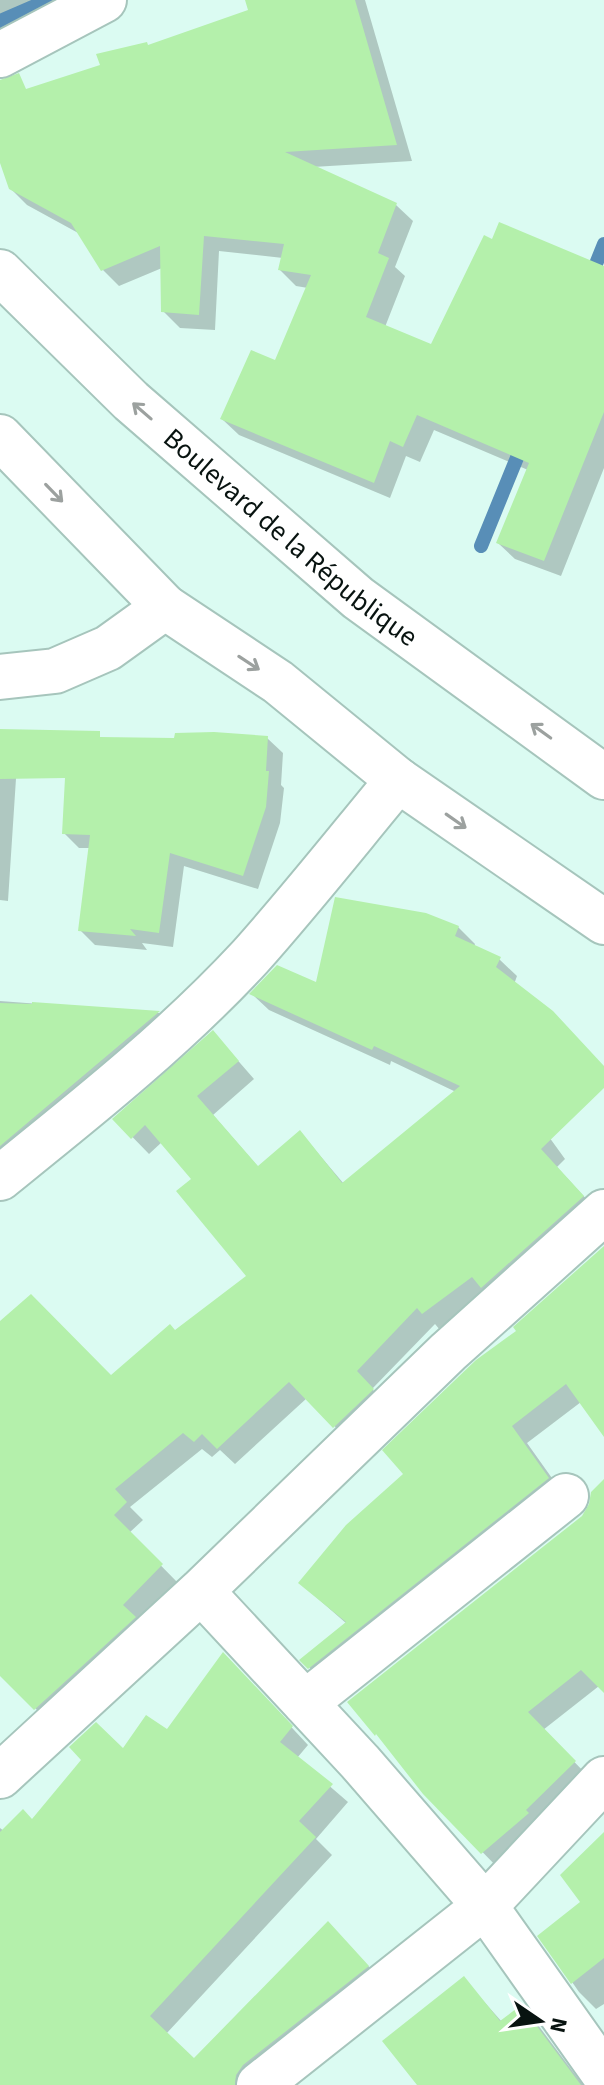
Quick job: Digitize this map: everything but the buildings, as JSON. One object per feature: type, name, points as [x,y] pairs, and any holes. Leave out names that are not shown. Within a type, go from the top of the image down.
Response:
[{"type":"street","points":[[0,55],[104,0]]},
{"type":"street","name":"Boulevard de la République","points":[[0,272],[131,401],[358,598],[604,777]]},
{"type":"street","points":[[0,437],[165,607],[278,682],[398,780],[604,922]]},
{"type":"street","points":[[0,677],[55,671],[108,648],[165,607]]},
{"type":"street","points":[[0,1178],[127,1075],[192,1016],[250,957],[398,780]]},
{"type":"street","points":[[0,1776],[201,1591],[448,1352],[604,1212]]},
{"type":"street","points":[[305,1703],[566,1496]]},
{"type":"street","points":[[201,1591],[360,1762],[485,1906],[604,2074]]},
{"type":"street","points":[[259,2085],[485,1906],[604,1779]]},
{"type":"waterway","points":[[0,21],[49,0]]},
{"type":"waterway","points":[[590,279],[604,244]]},
{"type":"waterway","points":[[481,546],[523,443]]}]
